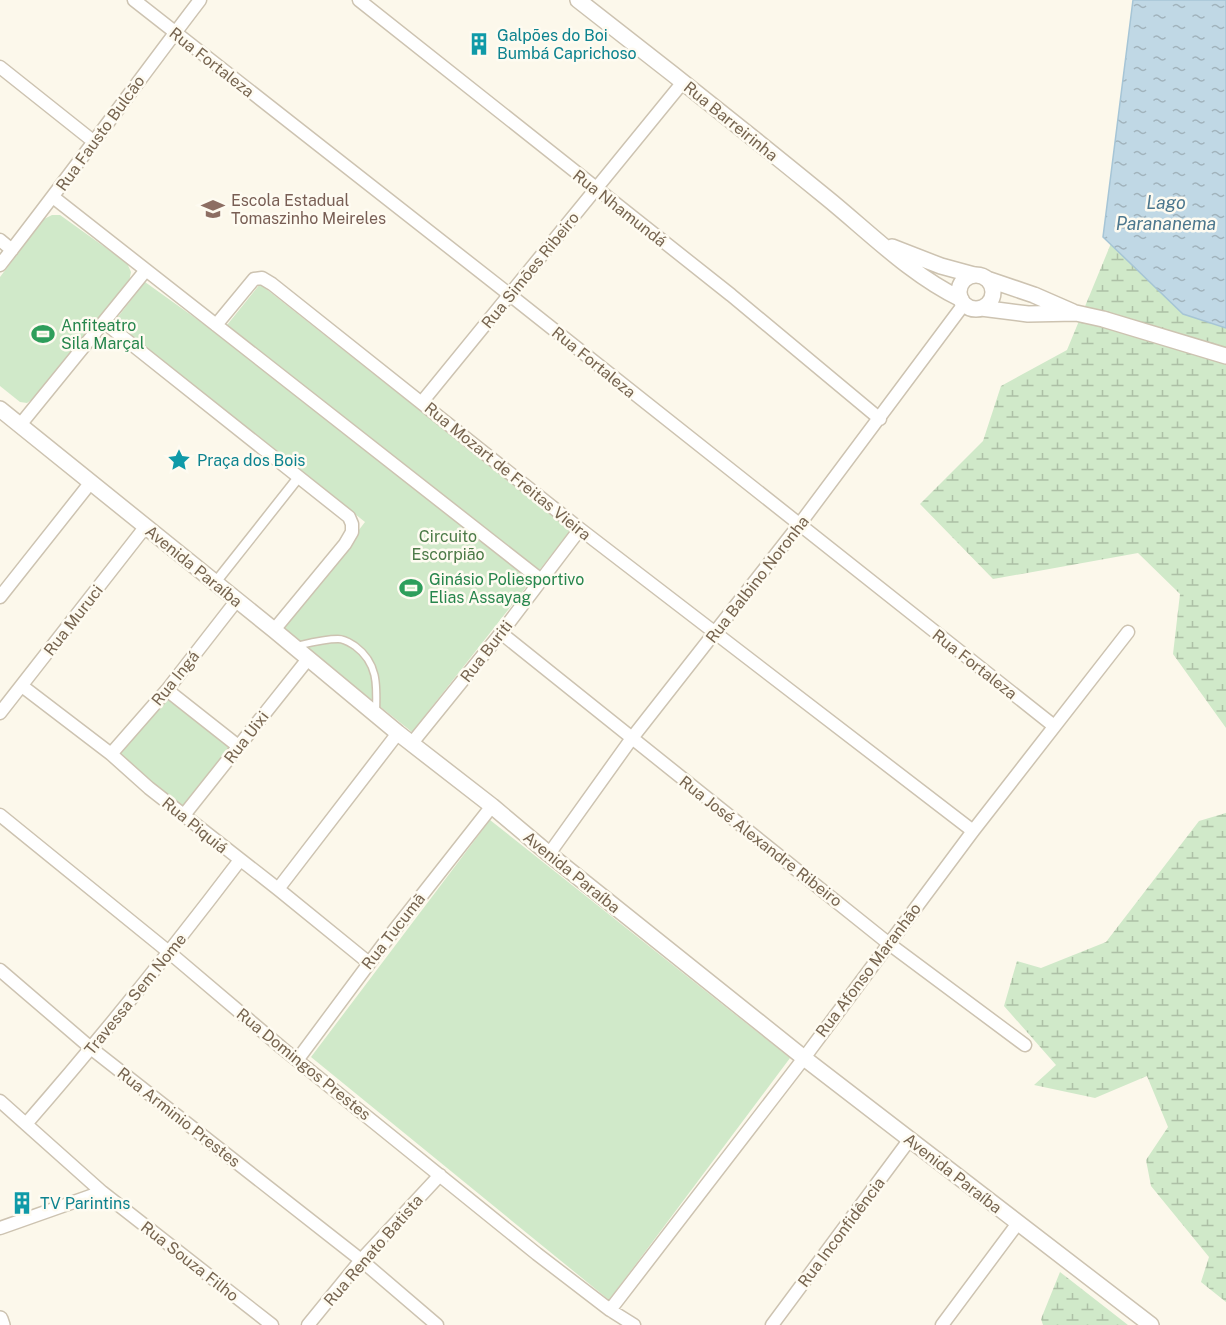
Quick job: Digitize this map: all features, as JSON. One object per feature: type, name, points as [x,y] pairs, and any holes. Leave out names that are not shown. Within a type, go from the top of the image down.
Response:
[{"type":"street","name":"Rua Fortaleza","points":[[134,0],[1054,726]]},
{"type":"street","name":"Rua Fausto Bulcão","points":[[0,266],[200,0]]},
{"type":"street","name":"Rua Nhamundá","points":[[358,0],[731,295],[880,418]]},
{"type":"street","name":"Rua Barreirinha","points":[[578,0],[931,283],[963,301],[969,307],[1028,314],[1076,313]]},
{"type":"street","points":[[0,68],[93,141]]},
{"type":"street","name":"Rua Simões Ribeiro","points":[[422,402],[683,82]]},
{"type":"street","points":[[54,197],[541,580]]},
{"type":"street","points":[[0,240],[12,250]]},
{"type":"street","name":"Rua Barreirinha","points":[[882,243],[941,266],[1034,295],[1076,313],[1226,356]]},
{"type":"street","points":[[20,425],[147,270]]},
{"type":"street","points":[[963,301],[960,293],[963,281],[981,277],[993,292],[992,299],[981,308]]},
{"type":"street","name":"Rua Mozart de Freitas Vieira","points":[[216,325],[252,280],[262,278],[580,529],[973,831]]},
{"type":"street","name":"Rua Balbino Noronha","points":[[549,854],[632,738],[880,418],[963,301]]},
{"type":"street","points":[[105,323],[349,517],[352,532],[336,556],[274,630]]},
{"type":"street","name":"Avenida Paraíba","points":[[0,409],[398,733],[804,1058],[1151,1325]]},
{"type":"street","points":[[215,582],[298,478]]},
{"type":"street","points":[[0,597],[91,483]]},
{"type":"street","name":"Rua Muruci","points":[[0,713],[146,526]]},
{"type":"street","name":"Rua Buriti","points":[[412,743],[501,633],[580,529]]},
{"type":"street","name":"Rua Ingá","points":[[111,754],[167,690],[237,600]]},
{"type":"street","name":"Rua Afonso Maranhão","points":[[610,1310],[804,1058],[973,831],[1128,632]]},
{"type":"street","name":"Rua José Alexandre Ribeiro","points":[[501,633],[888,943],[1025,1045]]},
{"type":"street","name":"Rua Uixi","points":[[184,815],[308,659]]},
{"type":"street","name":"Rua Piquiá","points":[[22,686],[111,754],[369,963]]},
{"type":"street","points":[[167,690],[238,746]]},
{"type":"street","points":[[278,889],[398,733]]},
{"type":"street","name":"Rua Tucumã","points":[[298,1059],[369,963],[492,806]]},
{"type":"street","name":"Rua Domingos Prestes","points":[[2,820],[170,953],[440,1175],[610,1310],[634,1325]]},
{"type":"street","name":"Travessa Sem Nome","points":[[26,1124],[92,1049],[170,953],[240,860]]},
{"type":"street","name":"Rua Arminio Prestes","points":[[0,970],[92,1049],[361,1260],[437,1325]]},
{"type":"street","name":"Rua Souza Filho","points":[[0,1101],[102,1192],[272,1325]]},
{"type":"street","name":"Rua Inconfidência","points":[[772,1325],[910,1139]]},
{"type":"street","name":"Rua Renato Batista","points":[[308,1325],[361,1260],[440,1175]]},
{"type":"street","points":[[0,1228],[102,1192]]},
{"type":"street","points":[[942,1325],[1018,1223]]},
{"type":"street","points":[[610,1310],[615,1325]]},
{"type":"street","points":[[0,1319],[2,1325]]},
{"type":"lane","points":[[292,647],[338,639],[349,642],[362,651],[371,662],[375,672],[376,714]]},
{"type":"green space","points":[[1226,0],[1226,728],[1173,654],[1180,594],[1138,553],[993,579],[920,504],[983,441],[1001,386],[1067,350],[1119,224]]},
{"type":"green space","name":"Anfiteatro Sila Marçal","points":[[52,215],[60,215],[127,263],[131,272],[129,282],[34,398],[27,403],[20,402],[0,386],[0,277],[44,219]]},
{"type":"green space","name":"Circuito Escorpião","points":[[145,282],[219,335],[260,284],[571,530],[412,732],[283,629],[365,522],[114,322]]},
{"type":"green space","points":[[167,697],[234,747],[183,810],[118,756]]},
{"type":"green space","points":[[1226,813],[1226,1302],[1201,1282],[1209,1257],[1151,1186],[1146,1160],[1168,1127],[1147,1076],[1095,1098],[1034,1085],[1056,1065],[1004,1006],[1017,961],[1041,968],[1106,942],[1199,821]]},
{"type":"green space","points":[[490,820],[790,1058],[609,1300],[311,1057]]},
{"type":"green space","points":[[1060,1272],[1128,1325],[1043,1325],[1041,1319]]},
{"type":"water","name":"Lago Parananema","points":[[1133,0],[1226,0],[1226,328],[1183,314],[1103,237]]},
{"type":"place","name":"Galpões do Boi Bumbá Caprichoso","points":[[479,44]]},
{"type":"place","name":"Escola Estadual Tomaszinho Meireles","points":[[213,209]]},
{"type":"place","name":"Anfiteatro Sila Marçal","points":[[43,334]]},
{"type":"place","name":"Praça dos Bois","points":[[179,460]]},
{"type":"place","name":"Ginásio Poliesportivo Elias Assayag","points":[[411,588]]},
{"type":"place","name":"TV Parintins","points":[[22,1203]]}]
